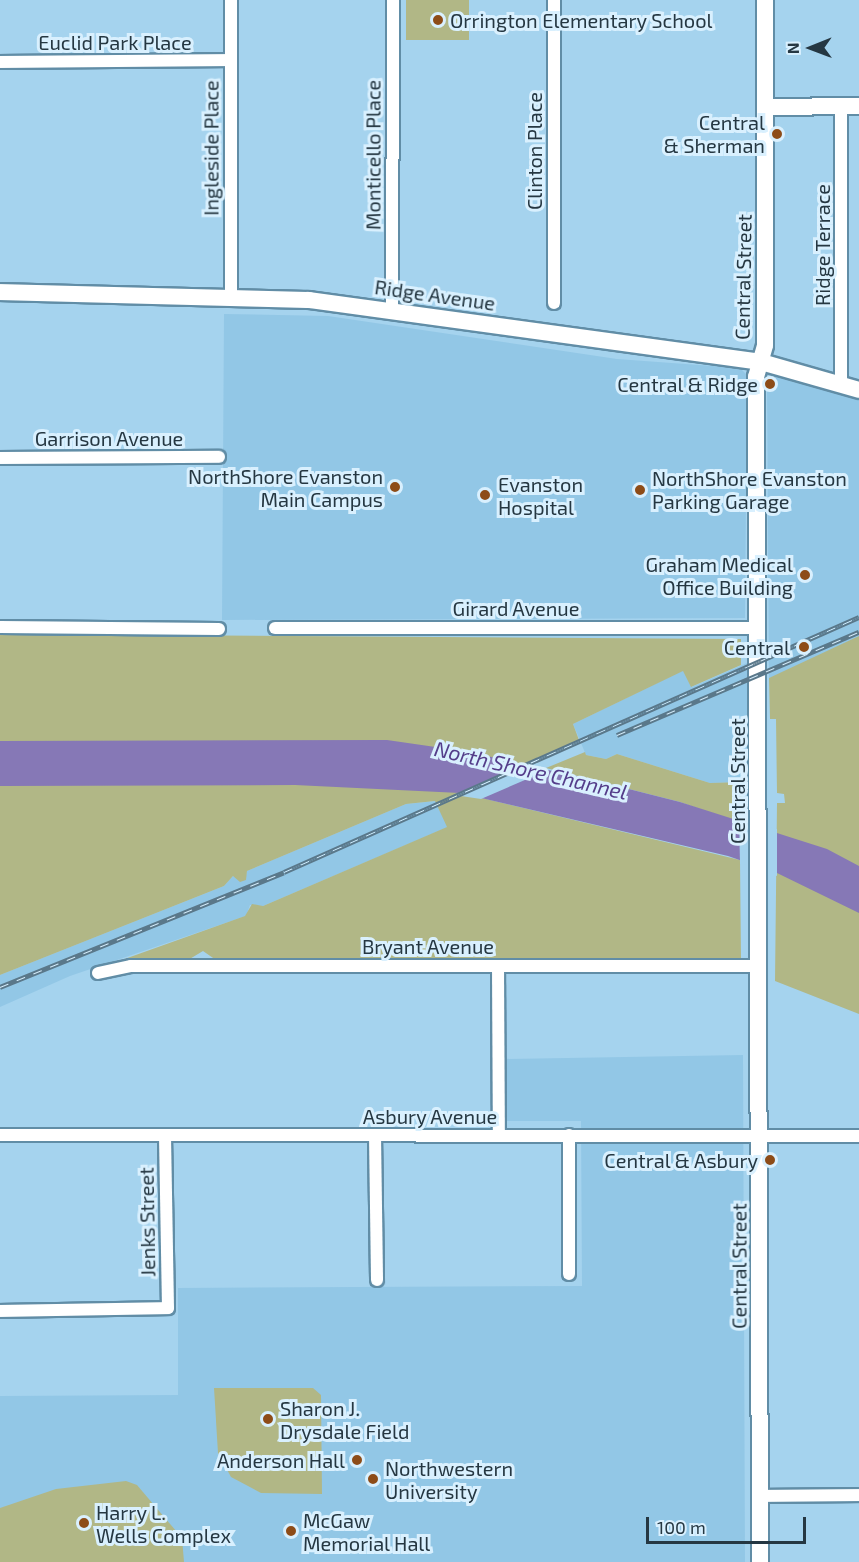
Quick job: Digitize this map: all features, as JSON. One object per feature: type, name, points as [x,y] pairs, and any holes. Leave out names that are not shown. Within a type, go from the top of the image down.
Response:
[{"type":"main road","name":"Central Street","points":[[760,1562],[756,377],[765,345],[765,0]]},
{"type":"main road","points":[[765,107],[859,106]]},
{"type":"main road","name":"Ridge Avenue","points":[[0,292],[231,296],[392,309],[761,362],[859,390]]},
{"type":"street","name":"Ingleside Place","points":[[231,0],[231,296]]},
{"type":"street","name":"Monticello Place","points":[[392,309],[393,0]]},
{"type":"street","name":"Clinton Place","points":[[554,0],[554,303]]},
{"type":"street","name":"Euclid Park Place","points":[[0,62],[230,60]]},
{"type":"street","name":"Ridge Terrace","points":[[841,106],[841,384]]},
{"type":"street","name":"Garrison Avenue","points":[[0,458],[219,457]]},
{"type":"street","points":[[0,627],[219,629]]},
{"type":"street","name":"Girard Avenue","points":[[275,628],[757,628]]},
{"type":"street","name":"Bryant Avenue","points":[[98,973],[130,966],[759,966]]},
{"type":"street","points":[[498,966],[499,1135]]},
{"type":"street","name":"Asbury Avenue","points":[[0,1135],[859,1136]]},
{"type":"street","name":"Jenks Street","points":[[0,1311],[168,1308],[165,1135]]},
{"type":"street","points":[[375,1135],[377,1280]]},
{"type":"street","points":[[569,1135],[569,1274]]},
{"type":"street","points":[[760,1496],[859,1495]]},
{"type":"shaded area","name":"Evanston Hospital","points":[[224,314],[328,316],[617,359],[740,368],[747,375],[745,618],[222,620]]},
{"type":"shaded area","points":[[776,375],[859,399],[859,649],[769,678],[767,381]]},
{"type":"shaded area","points":[[747,663],[747,782],[710,783],[617,754],[606,759],[586,755],[573,724],[684,670],[692,687]]},
{"type":"shaded area","points":[[436,801],[448,827],[263,906],[250,905],[246,916],[70,976],[0,1007],[0,975],[224,886],[233,876],[245,880],[247,871],[406,804]]},
{"type":"shaded area","name":"Northwestern University","points":[[743,1055],[745,1562],[0,1562],[0,1396],[178,1395],[178,1288],[582,1286],[581,1121],[502,1121],[501,1059]]},
{"type":"green space","name":"Orrington Elementary School","points":[[406,0],[469,0],[469,40],[406,40]]},
{"type":"green space","points":[[0,634],[741,639],[741,665],[691,687],[683,671],[573,724],[579,740],[461,793],[740,860],[741,960],[216,960],[203,951],[188,960],[119,961],[245,916],[252,904],[263,906],[447,827],[435,801],[406,804],[247,871],[246,880],[240,882],[233,876],[224,886],[0,975]]},
{"type":"green space","points":[[859,636],[859,1014],[775,981],[777,803],[785,803],[784,794],[777,793],[776,719],[770,719],[769,678]]},
{"type":"green space","points":[[585,752],[586,755],[606,759],[617,754],[710,783],[742,782],[742,824],[680,802],[546,768]]},
{"type":"green space","name":"Sharon J. Drysdale Field","points":[[214,1388],[313,1388],[321,1395],[322,1494],[261,1493],[231,1477],[218,1453]]},
{"type":"green space","name":"Harry L. Wells Complex","points":[[126,1481],[137,1485],[182,1538],[184,1562],[0,1562],[0,1508],[56,1489]]},
{"type":"water","name":"North Shore Channel","points":[[387,740],[470,752],[609,784],[680,802],[827,849],[859,866],[859,913],[777,873],[728,856],[460,793],[295,785],[0,786],[0,741]]},
{"type":"pier","points":[[528,763],[548,770],[481,799],[454,795]]},
{"type":"pier","points":[[739,820],[777,829],[777,876],[740,863]]},
{"type":"railway","points":[[0,987],[284,872],[859,617]]},
{"type":"railway","points":[[617,735],[859,632]]},
{"type":"place","name":"Orrington Elementary School","points":[[438,20]]},
{"type":"place","name":"Central & Sherman","points":[[777,134]]},
{"type":"place","name":"Central & Ridge","points":[[770,384]]},
{"type":"place","name":"NorthShore Evanston Main Campus","points":[[395,487]]},
{"type":"place","name":"NorthShore Evanston Parking Garage","points":[[640,490]]},
{"type":"place","name":"Evanston Hospital","points":[[485,495]]},
{"type":"place","name":"Graham Medical Office Building","points":[[805,575]]},
{"type":"place","name":"Central","points":[[804,647]]},
{"type":"place","name":"Central & Asbury","points":[[770,1160]]},
{"type":"place","name":"Sharon J. Drysdale Field","points":[[268,1419]]},
{"type":"place","name":"Anderson Hall","points":[[357,1460]]},
{"type":"place","name":"Northwestern University","points":[[373,1479]]},
{"type":"place","name":"Harry L. Wells Complex","points":[[84,1523]]},
{"type":"place","name":"McGaw Memorial Hall","points":[[291,1531]]}]
